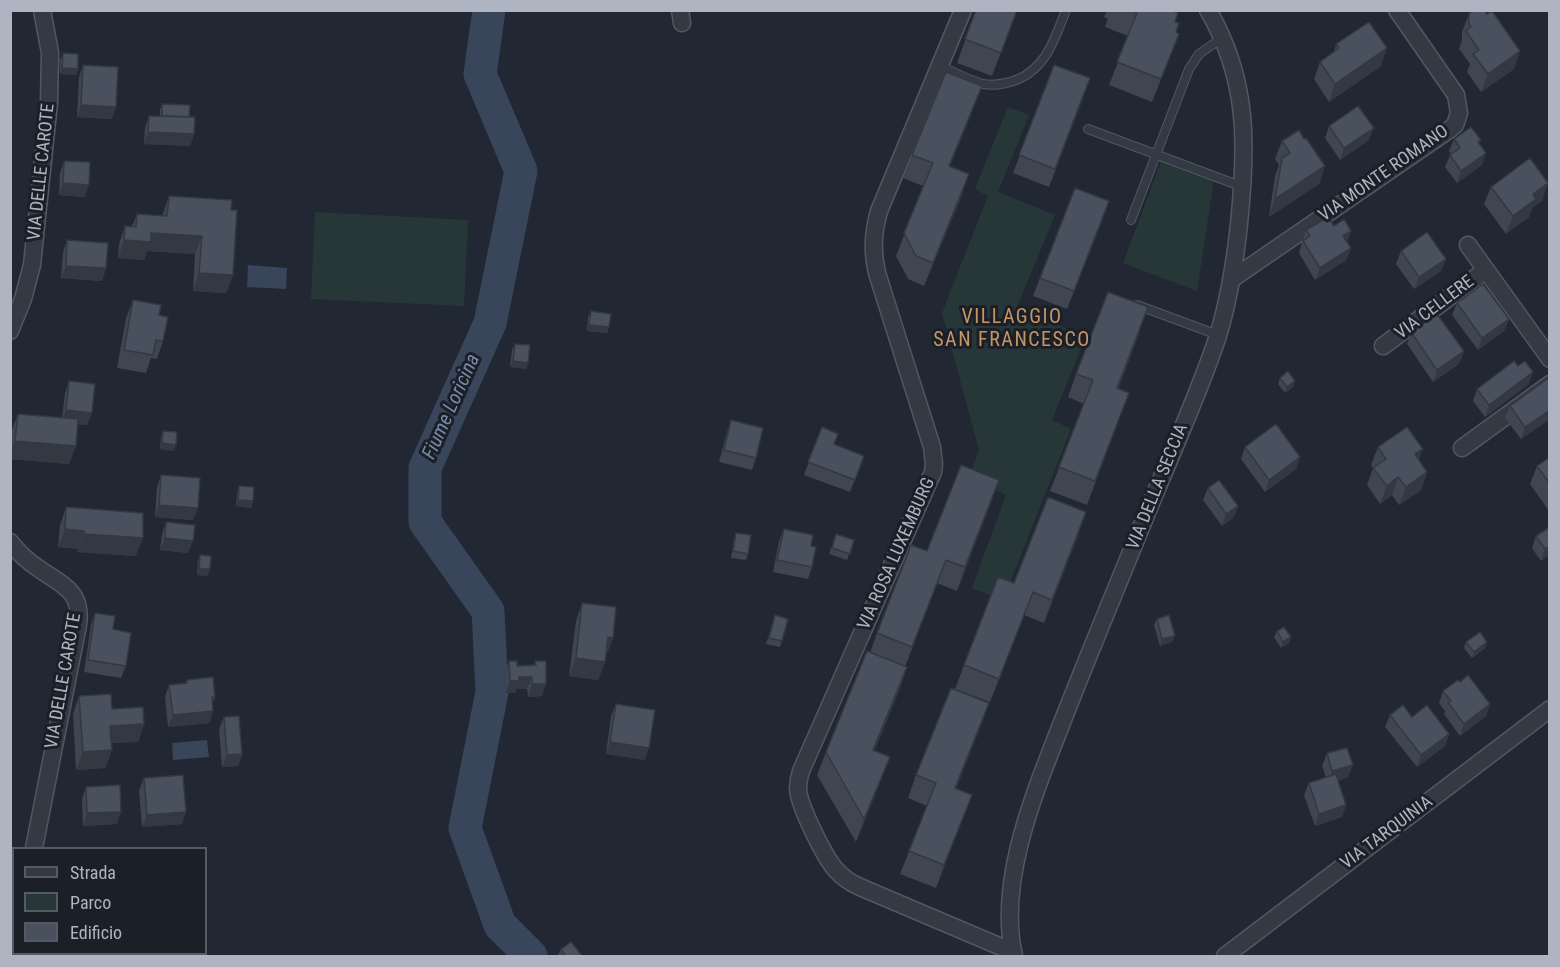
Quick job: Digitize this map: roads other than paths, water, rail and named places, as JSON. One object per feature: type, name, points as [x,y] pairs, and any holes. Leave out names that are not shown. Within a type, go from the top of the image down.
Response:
[{"type":"street","name":"VIA DELLE CAROTE","points":[[10,331],[23,299],[32,265],[47,127],[50,65],[42,10]]},
{"type":"street","name":"VIA ROSA LUXEMBURG","points":[[963,10],[879,211],[873,240],[877,273],[932,447],[933,472],[801,771],[798,789],[803,809],[828,859],[846,879],[1013,954]]},
{"type":"street","name":"VIA DELLA SECCIA","points":[[1013,954],[1009,920],[1012,881],[1032,804],[1077,683],[1195,397],[1218,335],[1232,279],[1243,187],[1242,109],[1233,69],[1222,38],[1208,10]]},
{"type":"street","name":"VIA MONTE ROMANO","points":[[1232,279],[1455,124],[1459,113],[1456,95],[1397,10]]},
{"type":"street","name":"VIA CELLERE","points":[[1468,245],[1550,359]]},
{"type":"street","name":"VIA CELLERE","points":[[1383,346],[1486,270]]},
{"type":"street","points":[[1462,448],[1550,384]]},
{"type":"street","name":"VIA DELLE CAROTE","points":[[10,542],[32,564],[68,588],[79,610],[34,847]]},
{"type":"street","name":"VIA TARQUINIA","points":[[1225,957],[1550,710]]},
{"type":"lane","points":[[940,66],[986,84],[1004,84],[1019,79],[1034,70],[1046,56],[1066,10]]},
{"type":"lane","points":[[1131,220],[1186,76],[1196,57],[1222,38]]},
{"type":"lane","points":[[1088,129],[1243,187]]},
{"type":"lane","points":[[1125,301],[1218,335]]},
{"type":"water","points":[[248,265],[287,268],[286,289],[247,287]]},
{"type":"water","points":[[207,740],[209,757],[173,760],[172,743]]},
{"type":"waterway","name":"Fiume Loricina","points":[[489,10],[480,74],[521,171],[490,323],[425,468],[425,522],[488,611],[492,692],[465,828],[500,925],[531,956]]},
{"type":"district","name":"VILLAGGIO SAN FRANCESCO","points":[[1012,330]]}]
